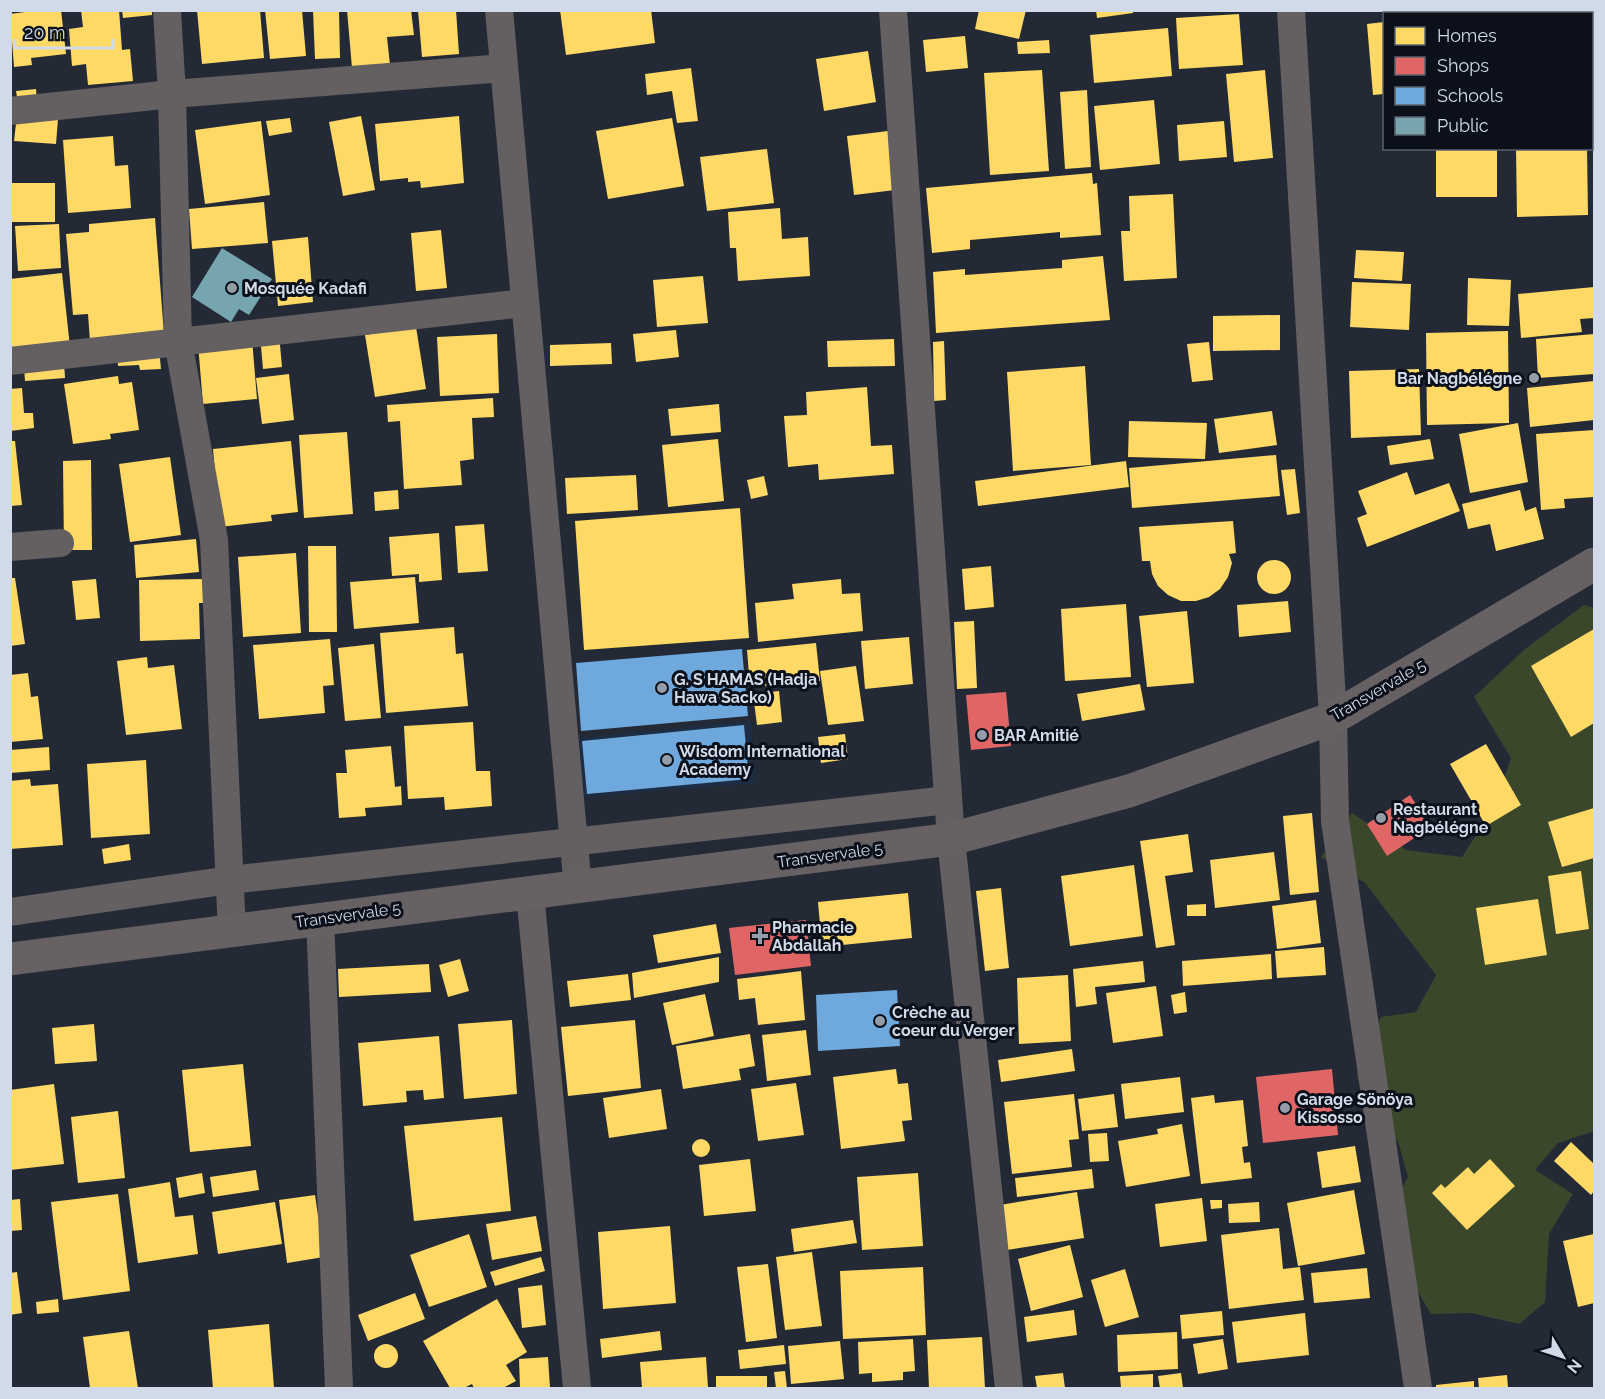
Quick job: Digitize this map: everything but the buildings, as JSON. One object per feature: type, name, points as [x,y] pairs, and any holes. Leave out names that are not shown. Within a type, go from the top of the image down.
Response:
[{"type":"main road","name":"Transvervale 5","points":[[10,959],[232,932],[320,918],[578,889],[951,839],[1129,791],[1333,718],[1594,564]]},
{"type":"street","points":[[167,10],[172,94],[178,341],[214,540],[232,932]]},
{"type":"street","points":[[499,10],[578,889]]},
{"type":"street","points":[[893,10],[951,839],[1009,1389]]},
{"type":"street","points":[[1290,10],[1333,718],[1335,821],[1418,1389]]},
{"type":"street","points":[[10,111],[172,94],[504,68]]},
{"type":"street","points":[[10,361],[524,303]]},
{"type":"street","points":[[10,547],[60,543]]},
{"type":"street","points":[[10,912],[230,880],[948,800]]},
{"type":"street","points":[[530,893],[577,1389]]},
{"type":"street","points":[[320,918],[339,1389]]},
{"type":"shaded area","name":"Wisdom International Academy","points":[[751,721],[755,783],[584,797],[577,738]]},
{"type":"green space","points":[[1584,605],[1594,608],[1594,1131],[1558,1143],[1535,1170],[1573,1194],[1549,1234],[1545,1302],[1519,1324],[1472,1313],[1431,1314],[1381,1228],[1408,1177],[1398,1141],[1367,1117],[1357,1075],[1381,1017],[1416,1012],[1436,975],[1365,883],[1321,857],[1352,813],[1406,850],[1462,857],[1495,806],[1511,758],[1474,697],[1525,649]]},
{"type":"place","name":"Mosquée Kadafi","points":[[232,288]]},
{"type":"place","name":"Bar Nagbélégne","points":[[1534,378]]},
{"type":"place","name":"G. S HAMAS (Hadja Hawa Sacko)","points":[[662,688]]},
{"type":"place","name":"BAR Amitié","points":[[982,735]]},
{"type":"place","name":"Wisdom International Academy","points":[[667,760]]},
{"type":"place","name":"Restaurant Nagbélégne","points":[[1381,818]]},
{"type":"place","name":"Pharmacie Abdallah","points":[[760,936]]},
{"type":"place","name":"Crèche au coeur du Verger","points":[[880,1021]]},
{"type":"place","name":"Garage Sönöya Kissosso","points":[[1285,1108]]}]
